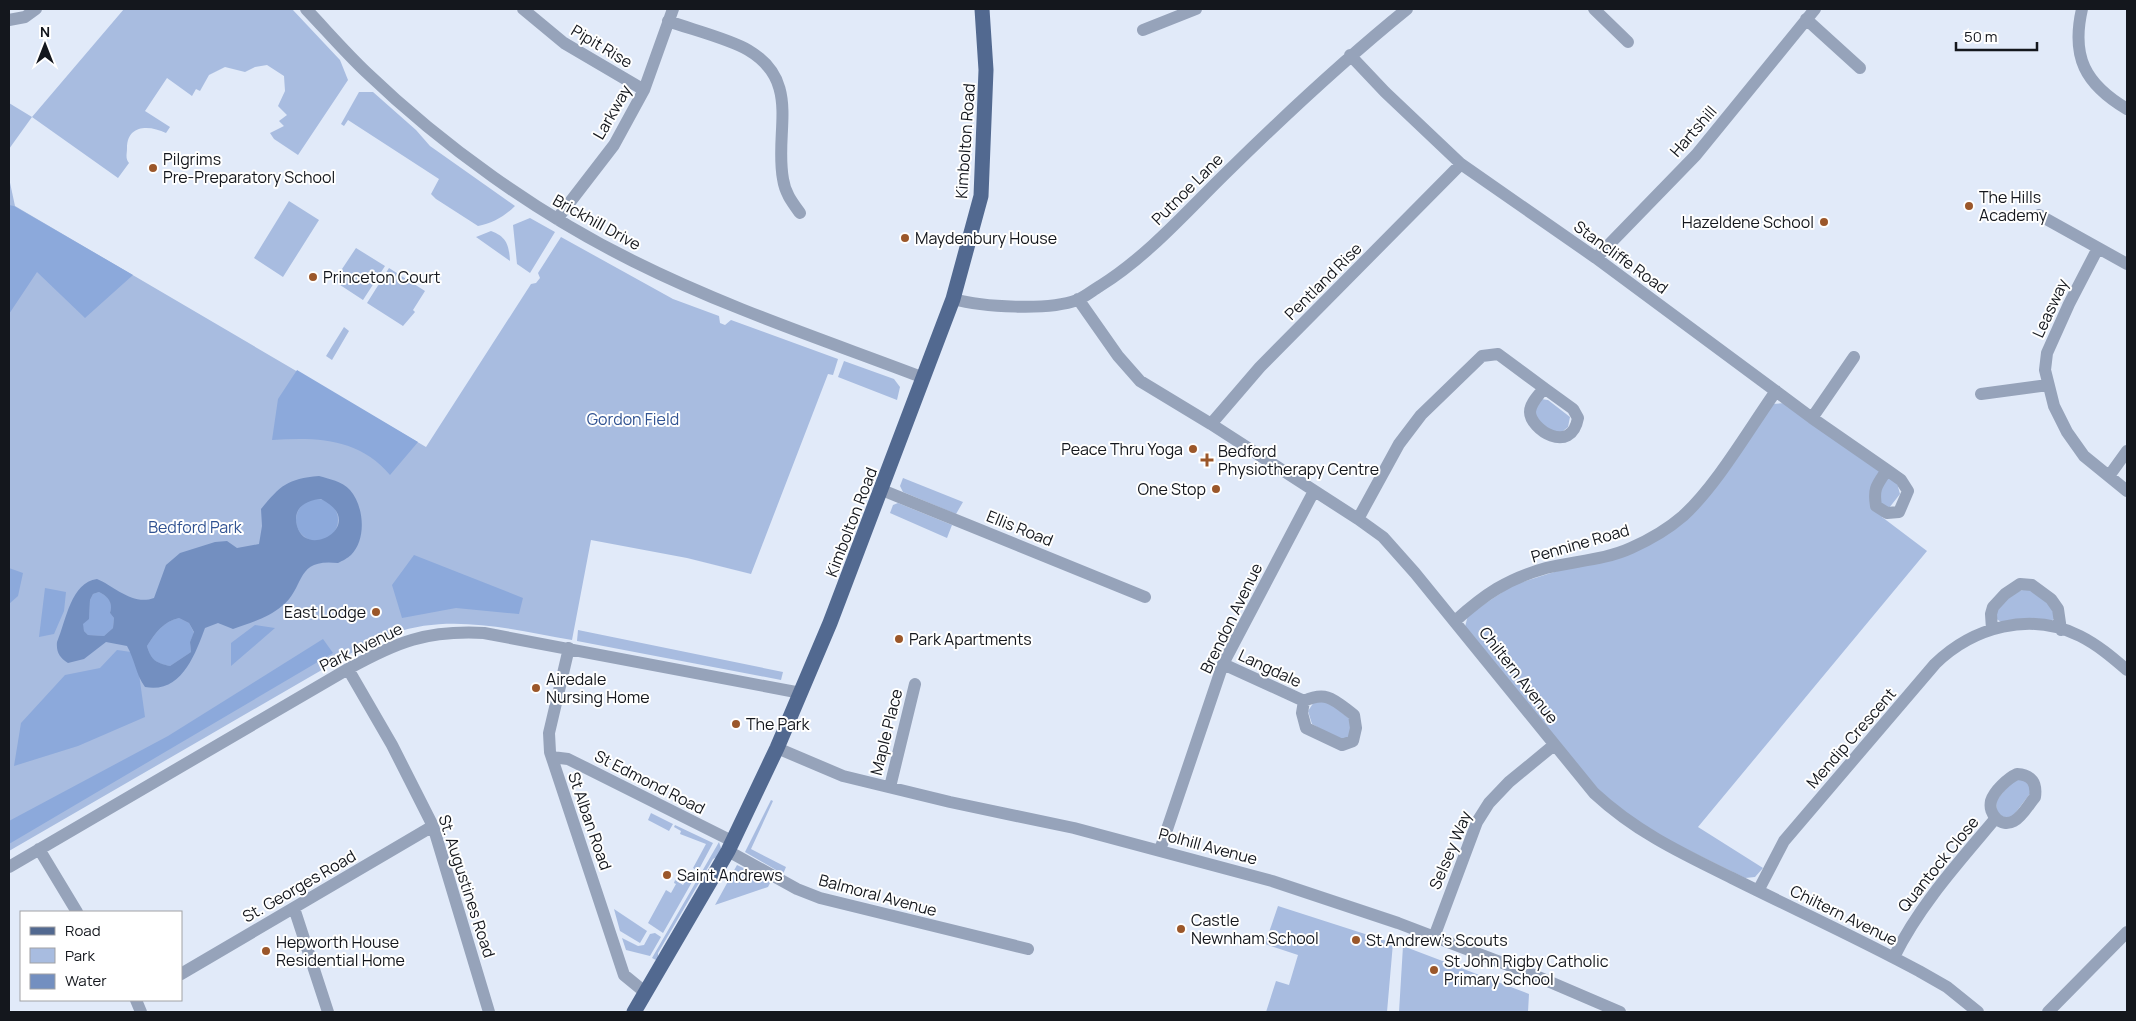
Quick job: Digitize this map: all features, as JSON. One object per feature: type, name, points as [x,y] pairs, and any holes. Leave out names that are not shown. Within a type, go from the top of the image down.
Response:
[{"type":"main road","name":"Kimbolton Road","points":[[634,1012],[730,846],[801,693],[882,490],[953,299],[981,196],[986,70],[982,9]]},
{"type":"street","points":[[9,20],[25,17],[36,9]]},
{"type":"street","name":"Brickhill Drive","points":[[306,9],[367,72],[442,138],[557,219],[633,261],[678,282],[924,378]]},
{"type":"street","name":"Pipit Rise","points":[[522,9],[564,43],[644,90]]},
{"type":"street","name":"Larkway","points":[[557,219],[614,144],[644,90],[673,9]]},
{"type":"street","points":[[1143,30],[1196,9]]},
{"type":"street","name":"Putnoe Lane","points":[[953,299],[968,303],[1037,306],[1060,304],[1078,300],[1120,274],[1161,238],[1285,115],[1350,55],[1407,9]]},
{"type":"street","points":[[1594,9],[1628,42]]},
{"type":"street","points":[[2082,9],[2078,27],[2077,46],[2083,66],[2093,82],[2112,100],[2127,109]]},
{"type":"street","name":"Hartshill","points":[[1596,258],[1696,155],[1810,14],[1860,68]]},
{"type":"street","points":[[668,21],[747,49],[762,59],[772,71],[780,84],[783,100],[782,178],[786,193],[800,213]]},
{"type":"street","name":"Stancliffe Road","points":[[1350,55],[1385,92],[1461,164],[1596,258],[1812,418],[1887,470]]},
{"type":"street","name":"Pentland Rise","points":[[1211,424],[1260,367],[1461,164]]},
{"type":"street","points":[[2039,215],[2127,264]]},
{"type":"street","name":"Leasway","points":[[2098,248],[2069,304],[2047,353],[2045,370],[2054,406],[2067,432],[2084,456],[2127,491]]},
{"type":"street","name":"Chiltern Avenue","points":[[1078,300],[1118,356],[1140,381],[1211,424],[1358,519],[1397,552],[1456,621],[1594,793],[1634,827],[1758,891],[1894,957],[1946,987],[1978,1012]]},
{"type":"street","points":[[1358,519],[1405,436],[1421,415],[1482,356],[1498,354],[1544,388]]},
{"type":"street","points":[[1812,418],[1854,357]]},
{"type":"street","points":[[1981,394],[2048,385]]},
{"type":"street","name":"Pennine Road","points":[[1456,621],[1483,596],[1511,580],[1547,568],[1629,549],[1656,536],[1683,516],[1701,495],[1776,390]]},
{"type":"street","points":[[2109,476],[2127,452]]},
{"type":"street","name":"Ellis Road","points":[[882,490],[1145,597]]},
{"type":"street","name":"Brendon Avenue","points":[[1160,850],[1222,664],[1314,491]]},
{"type":"street","points":[[1992,629],[1991,614],[1993,608],[2005,594],[2020,584],[2032,585],[2051,599],[2058,609],[2061,630]]},
{"type":"street","name":"Mendip Crescent","points":[[1758,891],[1784,841],[1935,664],[1951,649],[1992,629],[2038,624],[2080,636],[2127,670]]},
{"type":"street","name":"Park Avenue","points":[[9,867],[348,669],[399,642],[428,634],[455,632],[484,633],[801,693]]},
{"type":"street","name":"St Alban Road","points":[[569,648],[548,733],[552,757],[624,974],[646,993]]},
{"type":"street","name":"Langdale","points":[[1222,664],[1304,701],[1315,696],[1328,696],[1354,715],[1356,728],[1353,741],[1342,745],[1306,728],[1302,713],[1304,701]]},
{"type":"street","name":"St. Augustines Road","points":[[348,669],[392,745],[433,826],[489,1012]]},
{"type":"street","name":"Maple Place","points":[[890,787],[915,684]]},
{"type":"street","name":"Selsey Way","points":[[1434,937],[1477,822],[1489,803],[1509,782],[1554,745]]},
{"type":"street","name":"Polhill Avenue","points":[[776,748],[843,776],[1160,850],[1272,880],[1434,937],[1528,973],[1620,1012]]},
{"type":"street","name":"St Edmond Road","points":[[552,757],[568,759],[730,846]]},
{"type":"street","name":"Quantock Close","points":[[1894,957],[1906,931],[1950,872],[1995,819]]},
{"type":"street","name":"St. Georges Road","points":[[182,973],[433,826]]},
{"type":"street","name":"Balmoral Avenue","points":[[730,846],[797,889],[820,898],[1028,948]]},
{"type":"street","points":[[39,849],[76,911]]},
{"type":"street","points":[[294,908],[328,1012]]},
{"type":"street","points":[[2048,1012],[2127,932]]},
{"type":"green space","points":[[124,9],[292,9],[340,60],[348,80],[298,155],[274,139],[270,133],[284,126],[279,121],[287,115],[278,106],[285,91],[284,76],[267,65],[255,67],[245,72],[225,67],[209,75],[200,91],[196,89],[192,96],[167,78],[145,111],[170,127],[166,133],[160,130],[140,128],[131,134],[128,140],[127,154],[129,163],[118,178],[32,117]]},
{"type":"green space","points":[[359,92],[373,92],[416,130],[430,146],[515,206],[498,219],[478,226],[436,199],[431,194],[439,179],[348,120],[344,126],[341,124]]},
{"type":"green space","points":[[9,103],[32,117],[9,149]]},
{"type":"green space","name":"Bedford Park","points":[[9,178],[15,206],[426,447],[531,284],[536,283],[540,278],[538,273],[561,237],[673,299],[719,316],[720,323],[725,325],[731,320],[838,359],[833,375],[828,374],[751,574],[687,558],[591,540],[572,640],[505,628],[461,624],[438,624],[394,633],[339,660],[9,851]]},
{"type":"green space","points":[[289,201],[319,220],[283,277],[254,258]]},
{"type":"green space","points":[[530,218],[555,232],[530,273],[517,264],[513,225]]},
{"type":"green space","points":[[491,231],[501,236],[506,242],[510,261],[476,237]]},
{"type":"green space","points":[[356,248],[385,266],[363,300],[334,281]]},
{"type":"green space","points":[[389,268],[425,291],[413,310],[415,312],[403,326],[367,303]]},
{"type":"green space","points":[[344,327],[349,331],[332,360],[326,356]]},
{"type":"green space","points":[[844,361],[894,379],[900,387],[897,400],[838,377]]},
{"type":"green space","points":[[1541,399],[1548,400],[1570,417],[1568,427],[1557,436],[1531,418]]},
{"type":"green space","points":[[1786,403],[1897,483],[1900,494],[1882,517],[1927,551],[1698,827],[1763,868],[1755,877],[1745,878],[1642,827],[1601,795],[1464,631],[1468,615],[1513,585],[1659,539],[1772,404]]},
{"type":"green space","points":[[903,478],[963,502],[956,514],[903,492],[900,486]]},
{"type":"green space","points":[[898,503],[952,525],[947,538],[890,513],[893,505]]},
{"type":"green space","points":[[2033,589],[2054,606],[2056,618],[2049,622],[2001,622],[1995,618],[1996,611],[2014,591]]},
{"type":"green space","points":[[578,630],[783,672],[781,680],[577,641]]},
{"type":"green space","points":[[1325,699],[1351,720],[1351,731],[1348,738],[1338,739],[1312,724],[1308,711],[1314,702]]},
{"type":"green space","points":[[2026,779],[2032,791],[2013,816],[2005,818],[1997,813],[1996,801],[2013,780]]},
{"type":"green space","points":[[771,800],[773,801],[751,849],[786,867],[783,874],[745,852]]},
{"type":"green space","points":[[651,813],[673,824],[669,831],[648,820]]},
{"type":"green space","points":[[675,825],[713,843],[698,871],[693,868],[706,844],[680,834],[681,831],[674,827]]},
{"type":"green space","points":[[719,842],[721,848],[719,856],[713,859],[658,953],[658,961],[652,958]]},
{"type":"green space","points":[[737,865],[771,881],[768,887],[715,905]]},
{"type":"green space","points":[[687,879],[692,882],[663,933],[648,923],[666,890],[671,893],[676,884],[674,883],[675,880],[683,885]]},
{"type":"green space","points":[[1278,906],[1393,943],[1387,1012],[1266,1012],[1276,981],[1289,985],[1298,955],[1265,944]]},
{"type":"green space","points":[[614,909],[647,931],[640,943],[620,931]]},
{"type":"green space","points":[[655,933],[661,937],[650,956],[626,950],[622,938],[638,946],[644,945],[650,934]]},
{"type":"green space","name":"St John Rigby Catholic Primary School","points":[[1403,946],[1529,994],[1528,1012],[1399,1012]]},
{"type":"shaded area","points":[[9,205],[14,206],[133,275],[85,318],[37,272],[9,314]]},
{"type":"shaded area","points":[[297,370],[418,442],[390,475],[365,454],[336,442],[305,439],[272,440],[278,399]]},
{"type":"shaded area","points":[[313,499],[321,499],[332,505],[338,520],[332,535],[321,541],[313,541],[302,535],[296,524],[296,516],[302,505]]},
{"type":"shaded area","points":[[414,555],[523,598],[519,614],[456,608],[402,618],[392,585]]},
{"type":"shaded area","points":[[9,568],[23,573],[18,596],[9,604]]},
{"type":"shaded area","points":[[45,588],[66,592],[64,611],[54,634],[39,637]]},
{"type":"shaded area","points":[[99,592],[108,598],[110,603],[110,613],[114,618],[113,628],[104,636],[88,635],[84,631],[82,624],[89,618],[90,600],[93,594]]},
{"type":"shaded area","points":[[179,618],[189,623],[194,633],[190,642],[191,652],[170,666],[161,664],[152,658],[147,646],[160,628]]},
{"type":"shaded area","points":[[255,625],[275,628],[231,666],[231,643]]},
{"type":"shaded area","points":[[323,639],[333,653],[9,844],[9,821],[168,736]]},
{"type":"shaded area","points":[[117,650],[131,652],[138,667],[145,717],[78,746],[14,766],[21,723],[65,675],[100,668]]},
{"type":"water","points":[[319,476],[331,479],[343,484],[350,490],[361,513],[360,540],[351,555],[338,563],[324,563],[307,569],[295,591],[277,610],[258,620],[233,629],[218,623],[205,628],[185,670],[168,685],[158,688],[145,687],[127,646],[106,642],[84,659],[68,663],[61,657],[57,649],[57,642],[71,604],[81,587],[97,579],[131,597],[146,600],[154,598],[166,565],[180,553],[215,542],[227,541],[237,548],[259,544],[262,526],[261,509],[280,489],[292,481]],"holes":[[[321,499],[334,508],[339,518],[337,527],[331,535],[322,539],[312,540],[303,536],[297,526],[297,514],[298,510],[305,503]],[[99,592],[108,598],[111,609],[110,613],[114,618],[113,628],[104,636],[88,635],[84,631],[83,624],[89,619],[90,600],[93,594]],[[179,618],[189,623],[194,632],[190,642],[191,652],[170,666],[155,660],[150,655],[147,646],[160,628]]]},
{"type":"place","name":"Pilgrims Pre-Preparatory School","points":[[153,168]]},
{"type":"place","name":"The Hills Academy","points":[[1969,206]]},
{"type":"place","name":"Hazeldene School","points":[[1824,222]]},
{"type":"place","name":"Maydenbury House","points":[[905,238]]},
{"type":"place","name":"Princeton Court","points":[[313,277]]},
{"type":"place","name":"Peace Thru Yoga","points":[[1193,449]]},
{"type":"place","name":"Bedford Physiotherapy Centre","points":[[1207,460]]},
{"type":"place","name":"One Stop","points":[[1216,489]]},
{"type":"place","name":"East Lodge","points":[[376,612]]},
{"type":"place","name":"Park Apartments","points":[[899,639]]},
{"type":"place","name":"Airedale Nursing Home","points":[[536,688]]},
{"type":"place","name":"The Park","points":[[736,724]]},
{"type":"place","name":"Saint Andrews","points":[[667,875]]},
{"type":"place","name":"Castle Newnham School","points":[[1181,929]]},
{"type":"place","name":"St Andrew's Scouts","points":[[1356,940]]},
{"type":"place","name":"Hepworth House Residential Home","points":[[266,951]]},
{"type":"place","name":"St John Rigby Catholic Primary School","points":[[1434,970]]},
{"type":"park label","name":"Gordon Field","points":[[633,419]]}]
